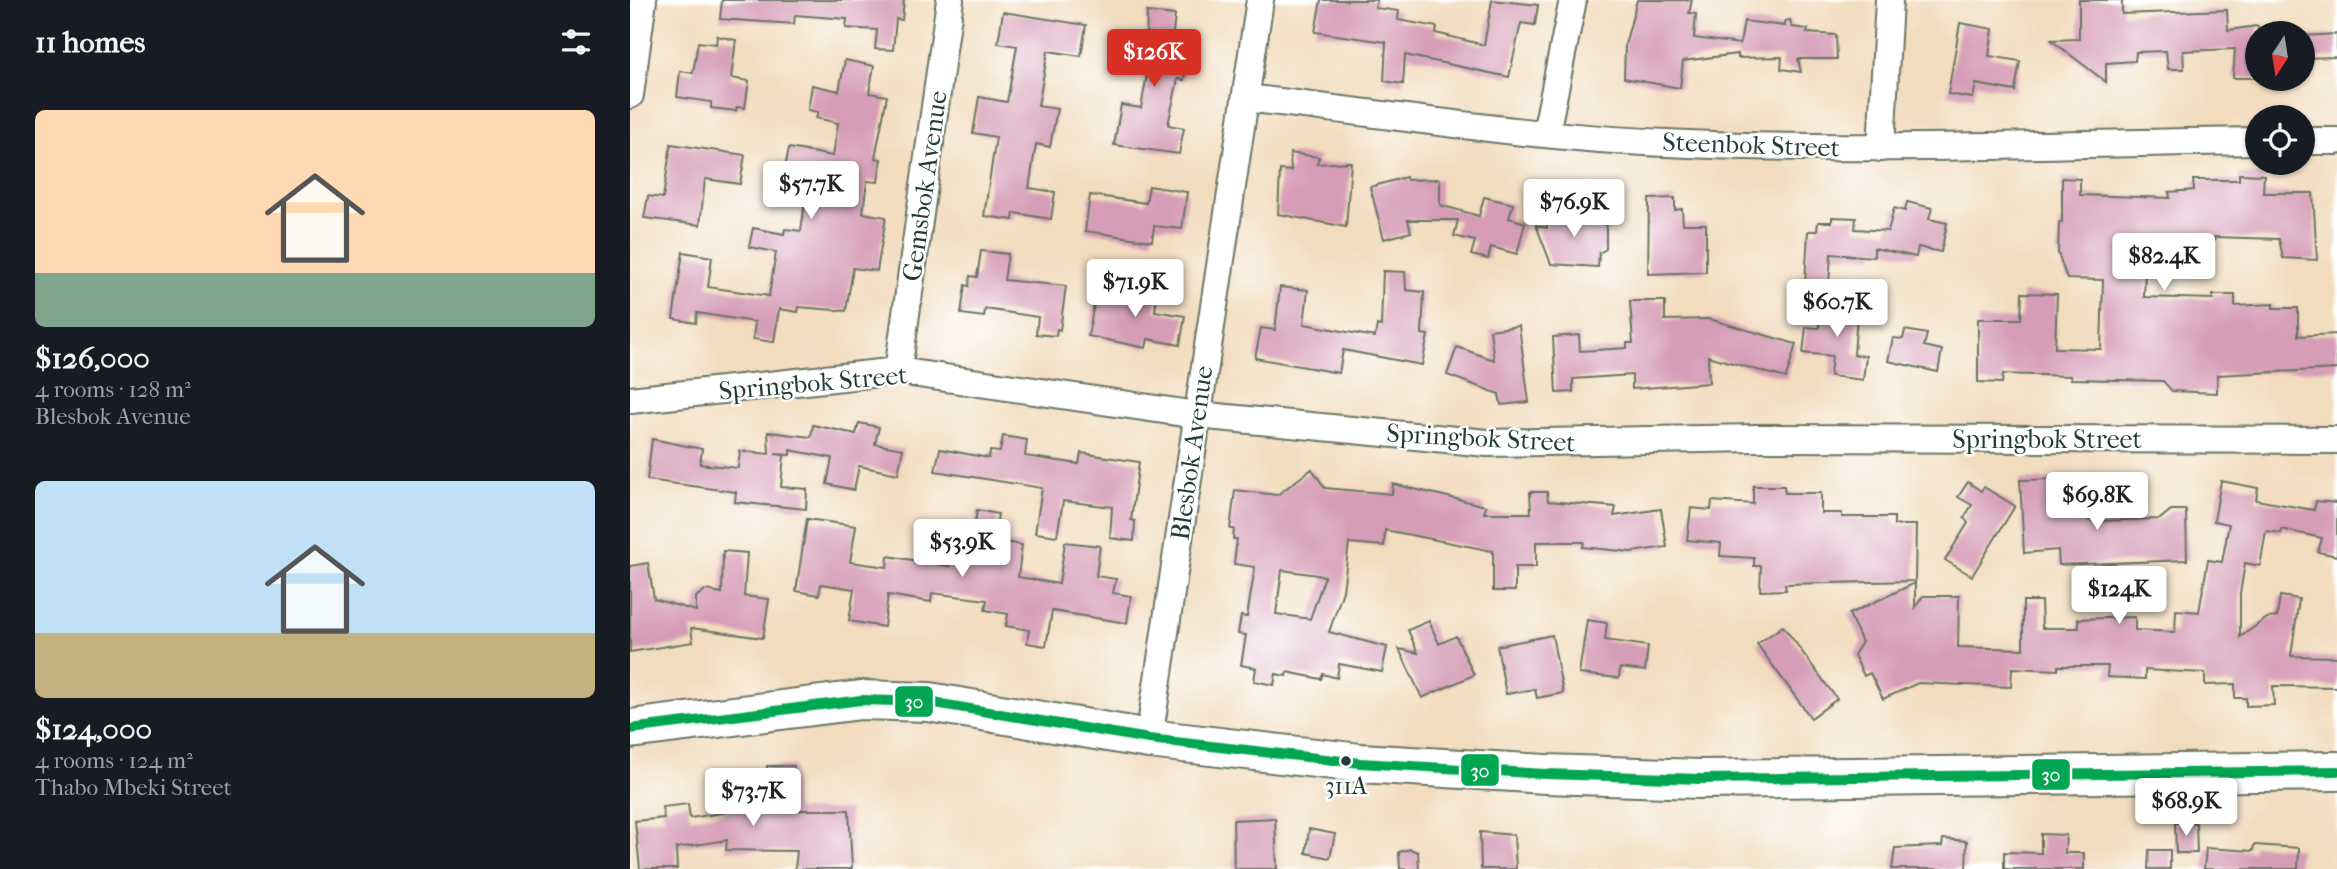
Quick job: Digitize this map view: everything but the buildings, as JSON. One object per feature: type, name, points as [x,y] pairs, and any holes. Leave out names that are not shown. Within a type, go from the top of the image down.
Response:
[{"type":"main road","points":[[630,729],[861,700],[929,702],[1149,739],[1360,763],[1546,774],[1686,778],[2337,771]]},
{"type":"street","points":[[630,95],[643,0]]},
{"type":"street","name":"Gemsbok Avenue","points":[[898,371],[950,0]]},
{"type":"street","name":"Blesbok Avenue","points":[[1149,739],[1260,0]]},
{"type":"street","points":[[1546,133],[1573,0]]},
{"type":"street","points":[[1881,148],[1889,0]]},
{"type":"street","name":"Steenbok Street","points":[[1246,98],[1546,133],[1667,144],[1881,148],[2245,141]]},
{"type":"street","points":[[2315,141],[2337,141]]},
{"type":"street","name":"Springbok Street","points":[[630,400],[898,371],[1197,415],[1487,443],[1756,438],[2337,440]]},
{"type":"transit line","name":"30","points":[[630,729],[861,700],[929,702],[1149,739],[1360,763],[1546,774],[1700,779],[2337,771]]},
{"type":"place","name":"311A","points":[[1346,761]]}]
